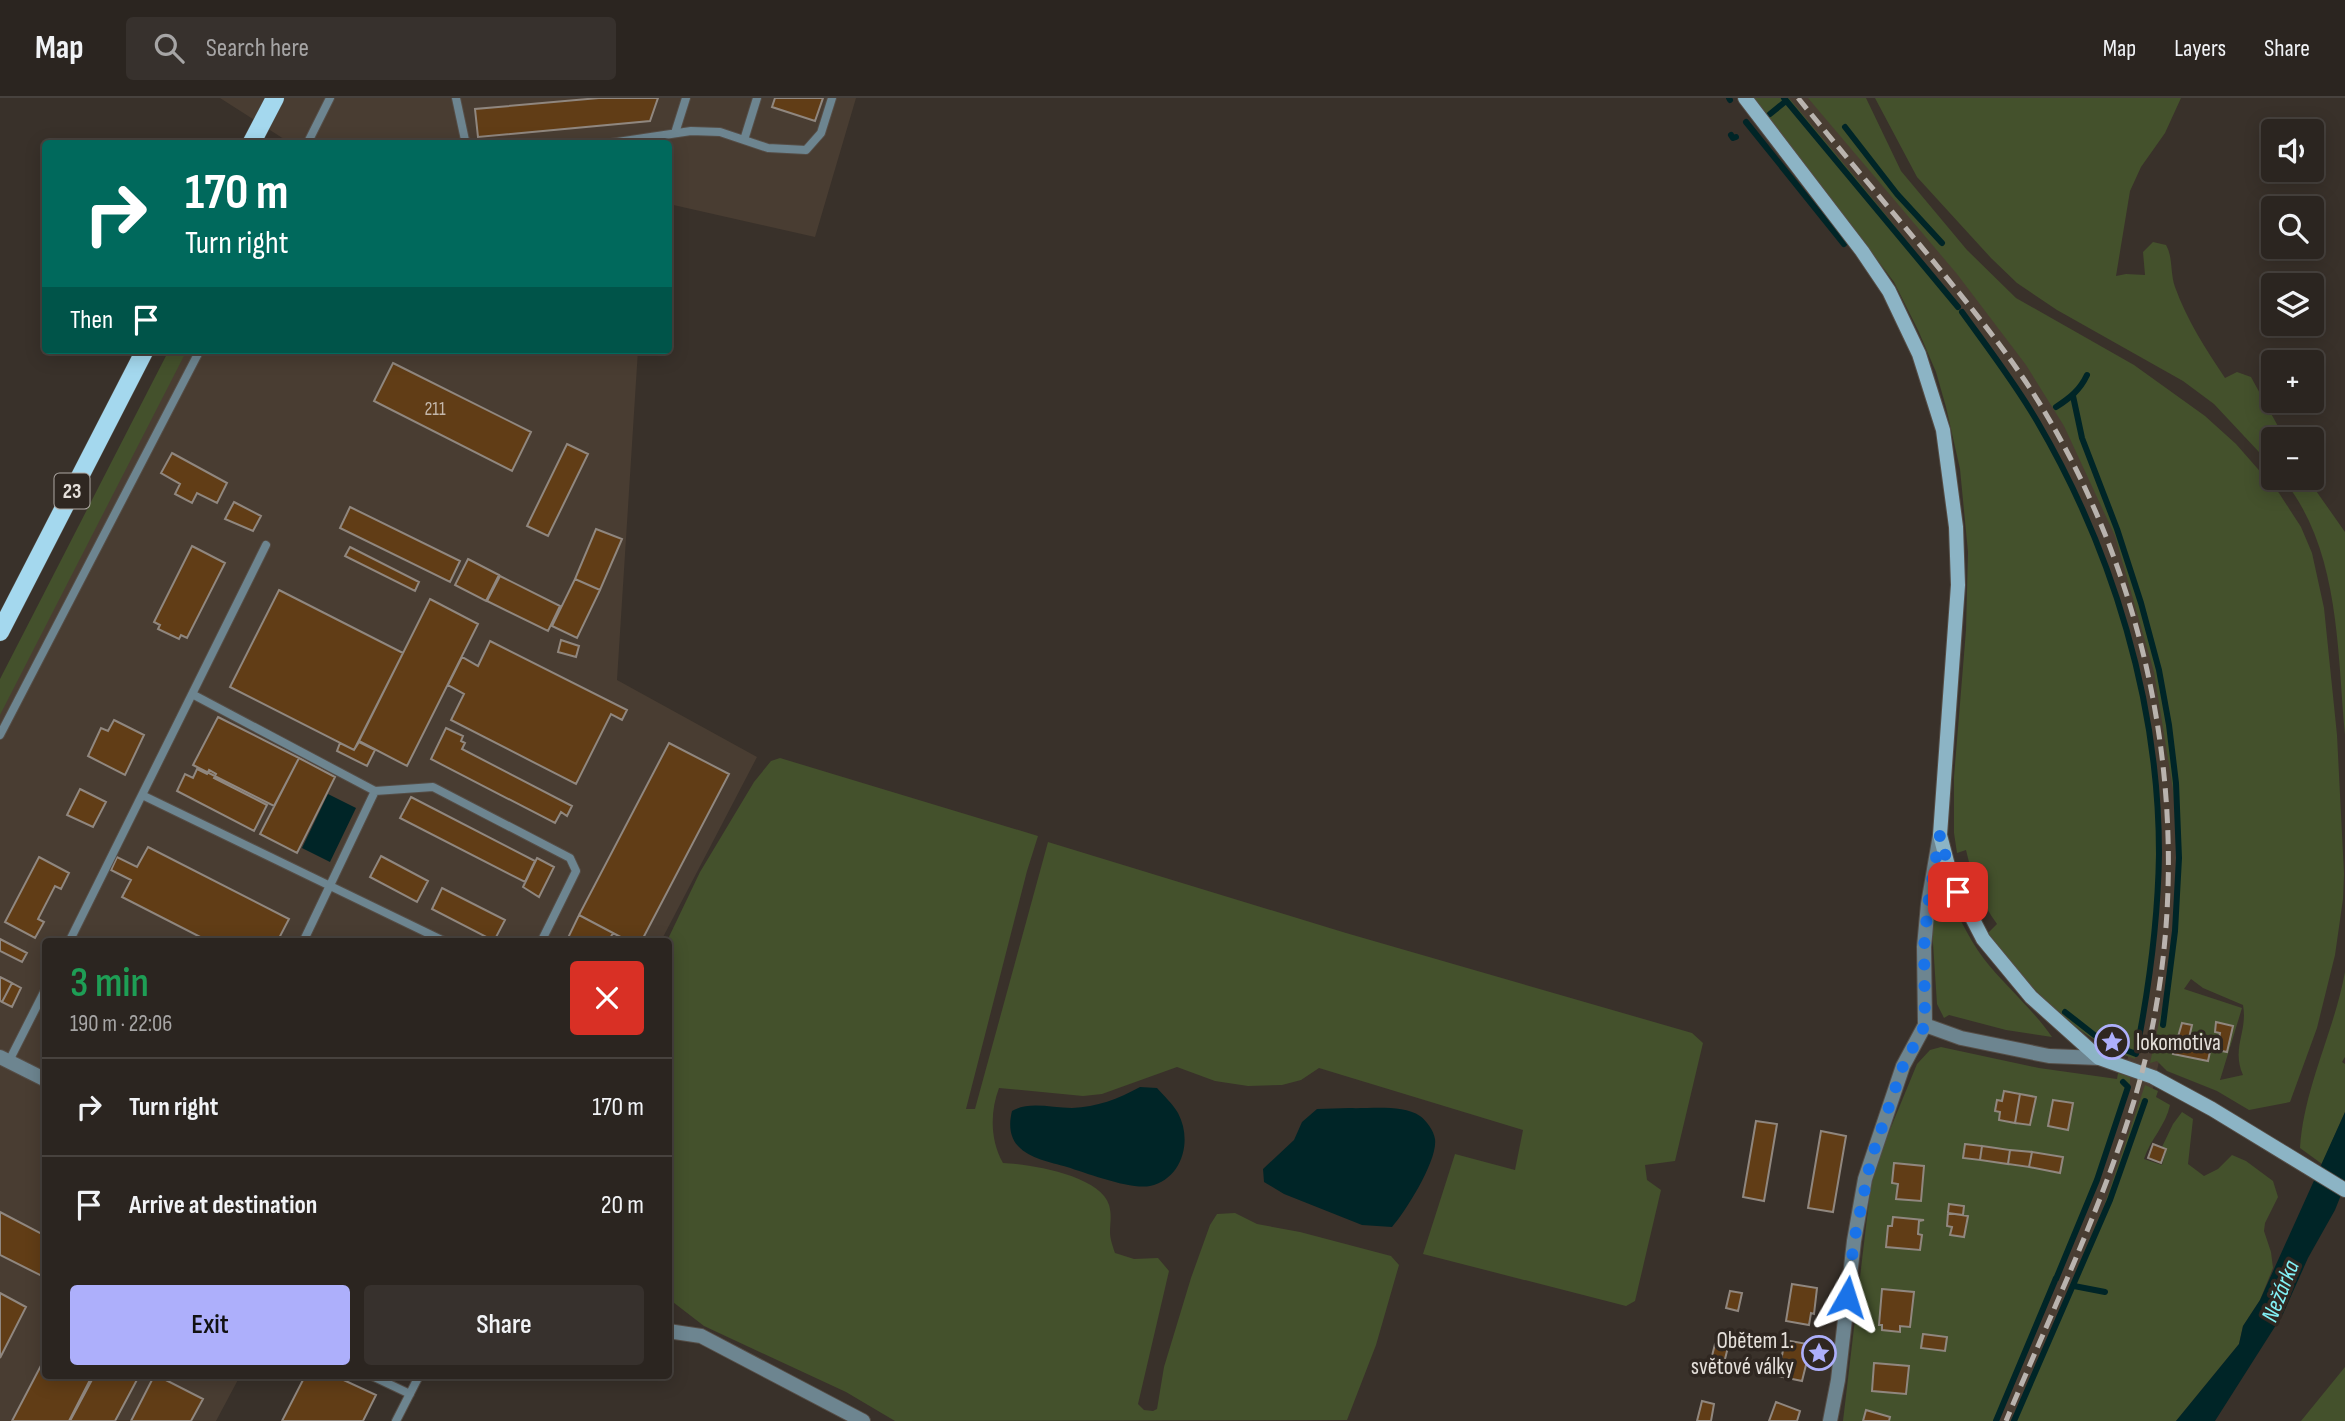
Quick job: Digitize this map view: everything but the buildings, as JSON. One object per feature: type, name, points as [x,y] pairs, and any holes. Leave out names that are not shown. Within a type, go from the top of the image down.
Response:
[{"type":"main road","points":[[253,140],[275,98]]},
{"type":"main road","name":"23","points":[[0,632],[143,354]]},
{"type":"street","points":[[1745,98],[1862,251],[1889,291],[1919,354],[1943,430],[1956,527],[1958,585],[1940,835],[1927,914],[1925,1025],[1903,1066],[1865,1179],[1830,1421]]},
{"type":"street","points":[[1940,835],[1951,877],[1983,939],[2031,998],[2099,1058]]},
{"type":"street","points":[[1925,1025],[1961,1038],[2049,1056],[2099,1058],[2153,1077],[2212,1109],[2345,1190]]},
{"type":"street","points":[[4,1059],[42,1078]]},
{"type":"street","points":[[672,1332],[701,1336],[863,1421]]},
{"type":"lane","points":[[309,140],[330,98]]},
{"type":"lane","points":[[456,98],[467,140]]},
{"type":"lane","points":[[675,134],[686,98]]},
{"type":"lane","points":[[744,140],[757,98]]},
{"type":"lane","points":[[632,140],[675,134],[720,132],[768,148],[806,150],[821,133],[832,98]]},
{"type":"lane","points":[[0,735],[198,354]]},
{"type":"lane","points":[[71,938],[267,545]]},
{"type":"lane","points":[[192,694],[375,791],[433,786],[570,858],[576,871],[543,938]]},
{"type":"lane","points":[[305,938],[375,791]]},
{"type":"lane","points":[[142,795],[438,938]]},
{"type":"lane","points":[[4,1059],[42,995]]},
{"type":"lane","points":[[378,1379],[410,1394]]},
{"type":"lane","points":[[396,1421],[418,1379]]},
{"type":"shaded area","points":[[220,98],[856,98],[815,237],[672,205],[672,140],[285,140]]},
{"type":"shaded area","points":[[1777,98],[1818,98],[1946,251],[2056,400],[2146,600],[2164,670],[2185,856],[2173,1001],[2149,1105],[2024,1421],[1989,1421],[2119,1096],[2142,997],[2116,610]]},
{"type":"shaded area","points":[[177,354],[638,354],[617,680],[757,757],[663,938],[42,938],[42,1379],[238,1379],[216,1421],[0,1421],[0,694]]},
{"type":"green space","points":[[1754,98],[1789,98],[1894,224],[1944,289],[2032,413],[2059,462],[2097,545],[2113,588],[2137,675],[2146,720],[2157,810],[2159,856],[2154,933],[2135,1059],[2091,1038],[2052,1007],[1988,933],[1997,924],[1978,889],[1966,850],[1957,853],[1954,833],[1954,777],[1966,630],[1968,552],[1960,469],[1946,407],[1936,372],[1894,282]]},
{"type":"green space","points":[[1808,98],[1866,98],[1901,171],[1967,250],[2016,298],[2134,365],[2205,416],[2236,444],[2261,472],[2261,490],[2276,490],[2301,527],[2312,553],[2324,608],[2337,735],[2344,874],[2335,955],[2317,1028],[2290,1102],[2249,1110],[2217,1091],[2167,1071],[2157,1061],[2150,1063],[2169,977],[2175,931],[2179,858],[2173,790],[2154,672],[2115,536],[2064,426],[2026,365],[1957,274]],"holes":[[[2191,979],[2203,988],[2243,1005],[2239,1048],[2243,1075],[2220,1080],[2242,1008],[2184,989]]]},
{"type":"green space","points":[[1875,98],[2181,98],[2165,133],[2141,167],[2130,191],[2116,276],[2145,275],[2143,252],[2153,242],[2166,245],[2175,287],[2204,345],[2225,378],[2237,372],[2251,377],[2261,395],[2261,413],[2271,413],[2278,427],[2261,427],[2261,454],[2214,404],[2183,381],[2057,310],[2017,283],[1917,177]]},
{"type":"green space","points":[[167,354],[185,354],[0,715],[0,679]]},
{"type":"green space","points":[[2290,490],[2315,490],[2345,532],[2345,735],[2332,601],[2315,536]]},
{"type":"green space","points":[[780,758],[1038,836],[966,1109],[975,1109],[1048,842],[1346,933],[1692,1033],[1703,1043],[1675,1161],[1645,1165],[1647,1180],[1661,1190],[1635,1301],[1626,1306],[1423,1254],[1455,1154],[1515,1170],[1523,1130],[1319,1068],[1301,1080],[1282,1085],[1248,1086],[1215,1081],[1177,1067],[1102,1094],[1083,1096],[999,1088],[993,1126],[1003,1163],[1047,1169],[1093,1186],[1109,1205],[1110,1235],[1115,1253],[1134,1259],[1158,1258],[1169,1271],[1138,1404],[1144,1410],[1157,1409],[1164,1367],[1191,1278],[1210,1225],[1217,1214],[1235,1213],[1257,1224],[1300,1232],[1391,1256],[1399,1265],[1376,1345],[1347,1420],[895,1421],[846,1392],[704,1326],[672,1301],[672,938],[668,938],[700,872],[754,782],[771,761]]},
{"type":"green space","points":[[1943,881],[1961,922],[1978,950],[2052,1037],[2006,1030],[1949,1015],[1944,1018],[1937,1004],[1932,928],[1938,884]]},
{"type":"green space","points":[[2345,972],[2345,1057],[2342,1062],[2345,1064],[2345,1112],[2322,1164],[2300,1148],[2307,1103]]},
{"type":"green space","points":[[1941,1047],[2039,1068],[2117,1079],[2118,1073],[2130,1077],[2130,1083],[2097,1180],[1996,1421],[1843,1421],[1871,1184],[1877,1161],[1917,1064],[1930,1050]]},
{"type":"green space","points":[[2145,1085],[2158,1091],[2156,1097],[2170,1105],[2144,1159],[2162,1165],[2166,1151],[2162,1147],[2182,1112],[2193,1119],[2188,1164],[2204,1176],[2218,1169],[2232,1155],[2246,1161],[2273,1181],[2278,1197],[2265,1223],[2264,1231],[2273,1268],[2260,1300],[2243,1326],[2239,1344],[2176,1421],[2012,1421],[2104,1206]]},
{"type":"green space","points":[[2345,1367],[2345,1421],[2301,1421]]},
{"type":"water","points":[[328,794],[356,808],[330,862],[302,848]]},
{"type":"water","points":[[1140,1087],[1157,1088],[1176,1110],[1182,1124],[1182,1157],[1170,1176],[1161,1182],[1142,1187],[1108,1180],[1034,1157],[1018,1146],[1013,1138],[1010,1129],[1012,1111],[1019,1108],[1090,1106],[1115,1099]]},
{"type":"water","points":[[1395,1108],[1413,1112],[1425,1120],[1434,1136],[1435,1148],[1426,1172],[1413,1198],[1392,1227],[1362,1225],[1284,1194],[1264,1182],[1263,1169],[1294,1140],[1302,1122],[1317,1109]]},
{"type":"water","name":"Nežárka","points":[[2345,1112],[2345,1185],[2283,1314],[2215,1421],[2176,1421],[2239,1344],[2243,1326],[2260,1300]]},
{"type":"waterway","points":[[1784,98],[1958,307]]},
{"type":"waterway","points":[[1770,114],[1786,101]]},
{"type":"waterway","points":[[1746,122],[1844,244]]},
{"type":"waterway","points":[[1845,127],[1897,194],[1942,243]]},
{"type":"waterway","points":[[1731,135],[1736,137]]},
{"type":"waterway","points":[[1962,312],[2037,421],[2088,522],[2109,575],[2126,630],[2151,741],[2157,797],[2157,904],[2136,1054],[2102,1041],[2065,1012]]},
{"type":"waterway","points":[[2056,407],[2074,393],[2087,375]]},
{"type":"waterway","points":[[2073,396],[2082,438],[2117,529],[2141,603],[2159,670],[2169,725],[2176,783],[2179,858],[2175,931],[2163,1025]]},
{"type":"waterway","points":[[2056,1279],[2097,1180],[2128,1087],[2123,1082]]},
{"type":"waterway","points":[[2014,1421],[2110,1200],[2145,1101]]},
{"type":"waterway","points":[[1996,1421],[2056,1278]]},
{"type":"waterway","points":[[2074,1286],[2105,1292]]},
{"type":"railway","points":[[1798,98],[1974,311],[2043,409],[2085,488],[2119,571],[2144,657],[2160,745],[2168,835],[2166,924],[2155,1013],[2134,1101],[2121,1142],[2074,1262],[2006,1421]]},
{"type":"place","name":"lokomotiva","points":[[2112,1042]]},
{"type":"place","name":"Obětem 1. světové války","points":[[1819,1353]]},
{"type":"route","points":[[1847,1297],[1865,1179],[1903,1066],[1925,1025],[1924,947],[1928,904],[1940,835],[1951,877],[1958,892]]}]
